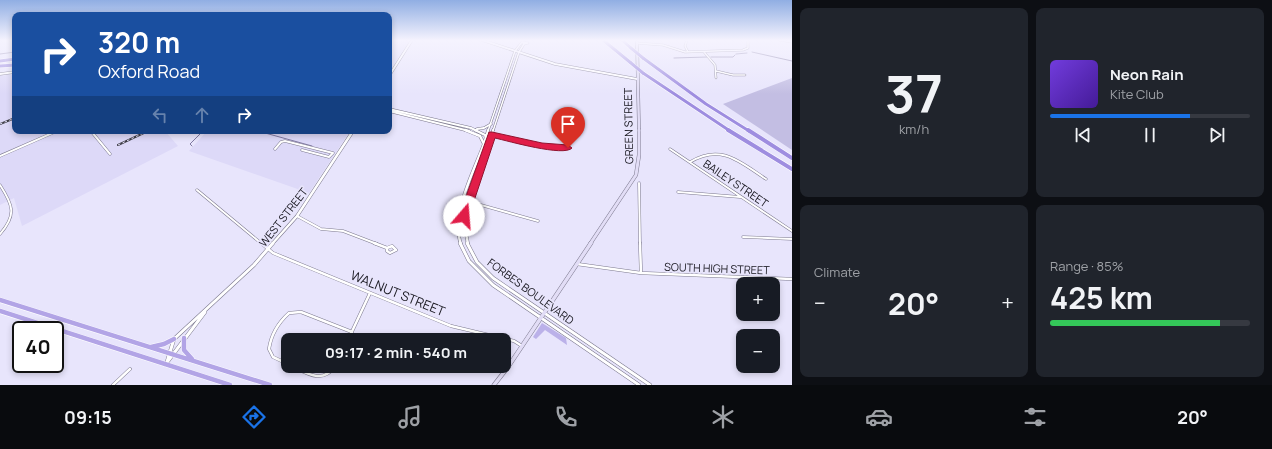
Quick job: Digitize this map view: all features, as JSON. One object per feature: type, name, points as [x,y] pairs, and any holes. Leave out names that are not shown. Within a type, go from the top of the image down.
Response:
[{"type":"highway","points":[[625,58],[643,73],[716,123],[792,169]]},
{"type":"highway","points":[[643,58],[715,111],[792,158]]},
{"type":"highway","points":[[0,60],[12,59]]},
{"type":"highway","points":[[0,66],[12,64]]},
{"type":"highway","points":[[0,300],[270,385]]},
{"type":"highway","points":[[0,311],[230,385]]},
{"type":"highway","points":[[184,338],[184,350],[186,355],[194,361]]},
{"type":"highway","points":[[150,347],[164,344],[174,339]]},
{"type":"main road","name":"GREEN STREET","points":[[494,385],[635,178],[638,167],[636,58]]},
{"type":"street","points":[[392,71],[401,58]]},
{"type":"street","points":[[484,144],[513,58]]},
{"type":"street","points":[[489,144],[517,58]]},
{"type":"street","points":[[538,58],[560,65],[637,79]]},
{"type":"street","points":[[709,58],[715,65],[716,78]]},
{"type":"street","points":[[716,71],[736,75],[745,75]]},
{"type":"street","points":[[0,74],[12,72]]},
{"type":"street","points":[[392,111],[471,128],[482,129],[491,124]]},
{"type":"street","points":[[392,111],[484,134]]},
{"type":"street","points":[[471,128],[487,135],[492,134],[542,146],[568,148]]},
{"type":"street","points":[[476,133],[481,137],[484,144]]},
{"type":"street","points":[[0,156],[50,134]]},
{"type":"street","points":[[94,134],[110,154]]},
{"type":"street","name":"WEST STREET","points":[[171,354],[174,339],[269,250],[297,216],[351,134]]},
{"type":"street","points":[[487,135],[489,144]]},
{"type":"street","points":[[275,149],[281,142],[285,141],[338,155]]},
{"type":"street","name":"FORBES BOULEVARD","points":[[484,144],[458,213],[457,228],[459,239],[466,257],[486,279],[639,385]]},
{"type":"street","name":"FORBES BOULEVARD","points":[[489,144],[464,217],[463,230],[466,244],[474,257],[482,268],[493,278],[650,385]]},
{"type":"street","name":"BAILEY STREET","points":[[670,149],[792,231]]},
{"type":"street","points":[[302,150],[329,157],[333,154]]},
{"type":"street","points":[[690,162],[706,154],[716,153],[728,156],[766,179]]},
{"type":"street","points":[[639,183],[642,274]]},
{"type":"street","points":[[0,184],[10,202],[13,212],[10,222],[0,234]]},
{"type":"street","name":"WALNUT STREET","points":[[197,190],[269,250],[451,326],[514,341],[522,346]]},
{"type":"street","points":[[678,192],[742,197]]},
{"type":"street","points":[[463,200],[538,221]]},
{"type":"street","points":[[297,216],[321,229],[343,231],[387,248]]},
{"type":"street","points":[[743,237],[792,239]]},
{"type":"street","name":"SOUTH HIGH STREET","points":[[576,264],[642,274],[792,279]]},
{"type":"street","points":[[281,361],[274,358],[268,349],[272,338],[289,313],[301,312],[352,332],[370,293]]},
{"type":"street","name":"WEST STREET","points":[[166,364],[171,354],[213,303]]},
{"type":"street","points":[[113,385],[130,369]]},
{"type":"street","points":[[307,373],[322,378],[330,373]]},
{"type":"shaded area","points":[[392,58],[398,58],[392,67]]},
{"type":"shaded area","points":[[12,74],[12,134],[168,134],[178,146],[22,226],[14,198],[0,205],[0,76]]},
{"type":"shaded area","points":[[792,78],[792,150],[723,104]]},
{"type":"shaded area","points":[[204,134],[348,134],[309,193],[189,151]]},
{"type":"shaded area","points":[[542,323],[566,338],[567,345],[545,330],[536,339],[533,337]]},
{"type":"waterway","points":[[779,58],[792,61]]},
{"type":"waterway","points":[[192,146],[190,144],[200,134]]},
{"type":"waterway","points":[[269,134],[312,146]]},
{"type":"railway","points":[[0,124],[12,119]]},
{"type":"railway","points":[[118,145],[142,134]]},
{"type":"route","points":[[464,216],[492,134],[542,146],[568,148]]}]
